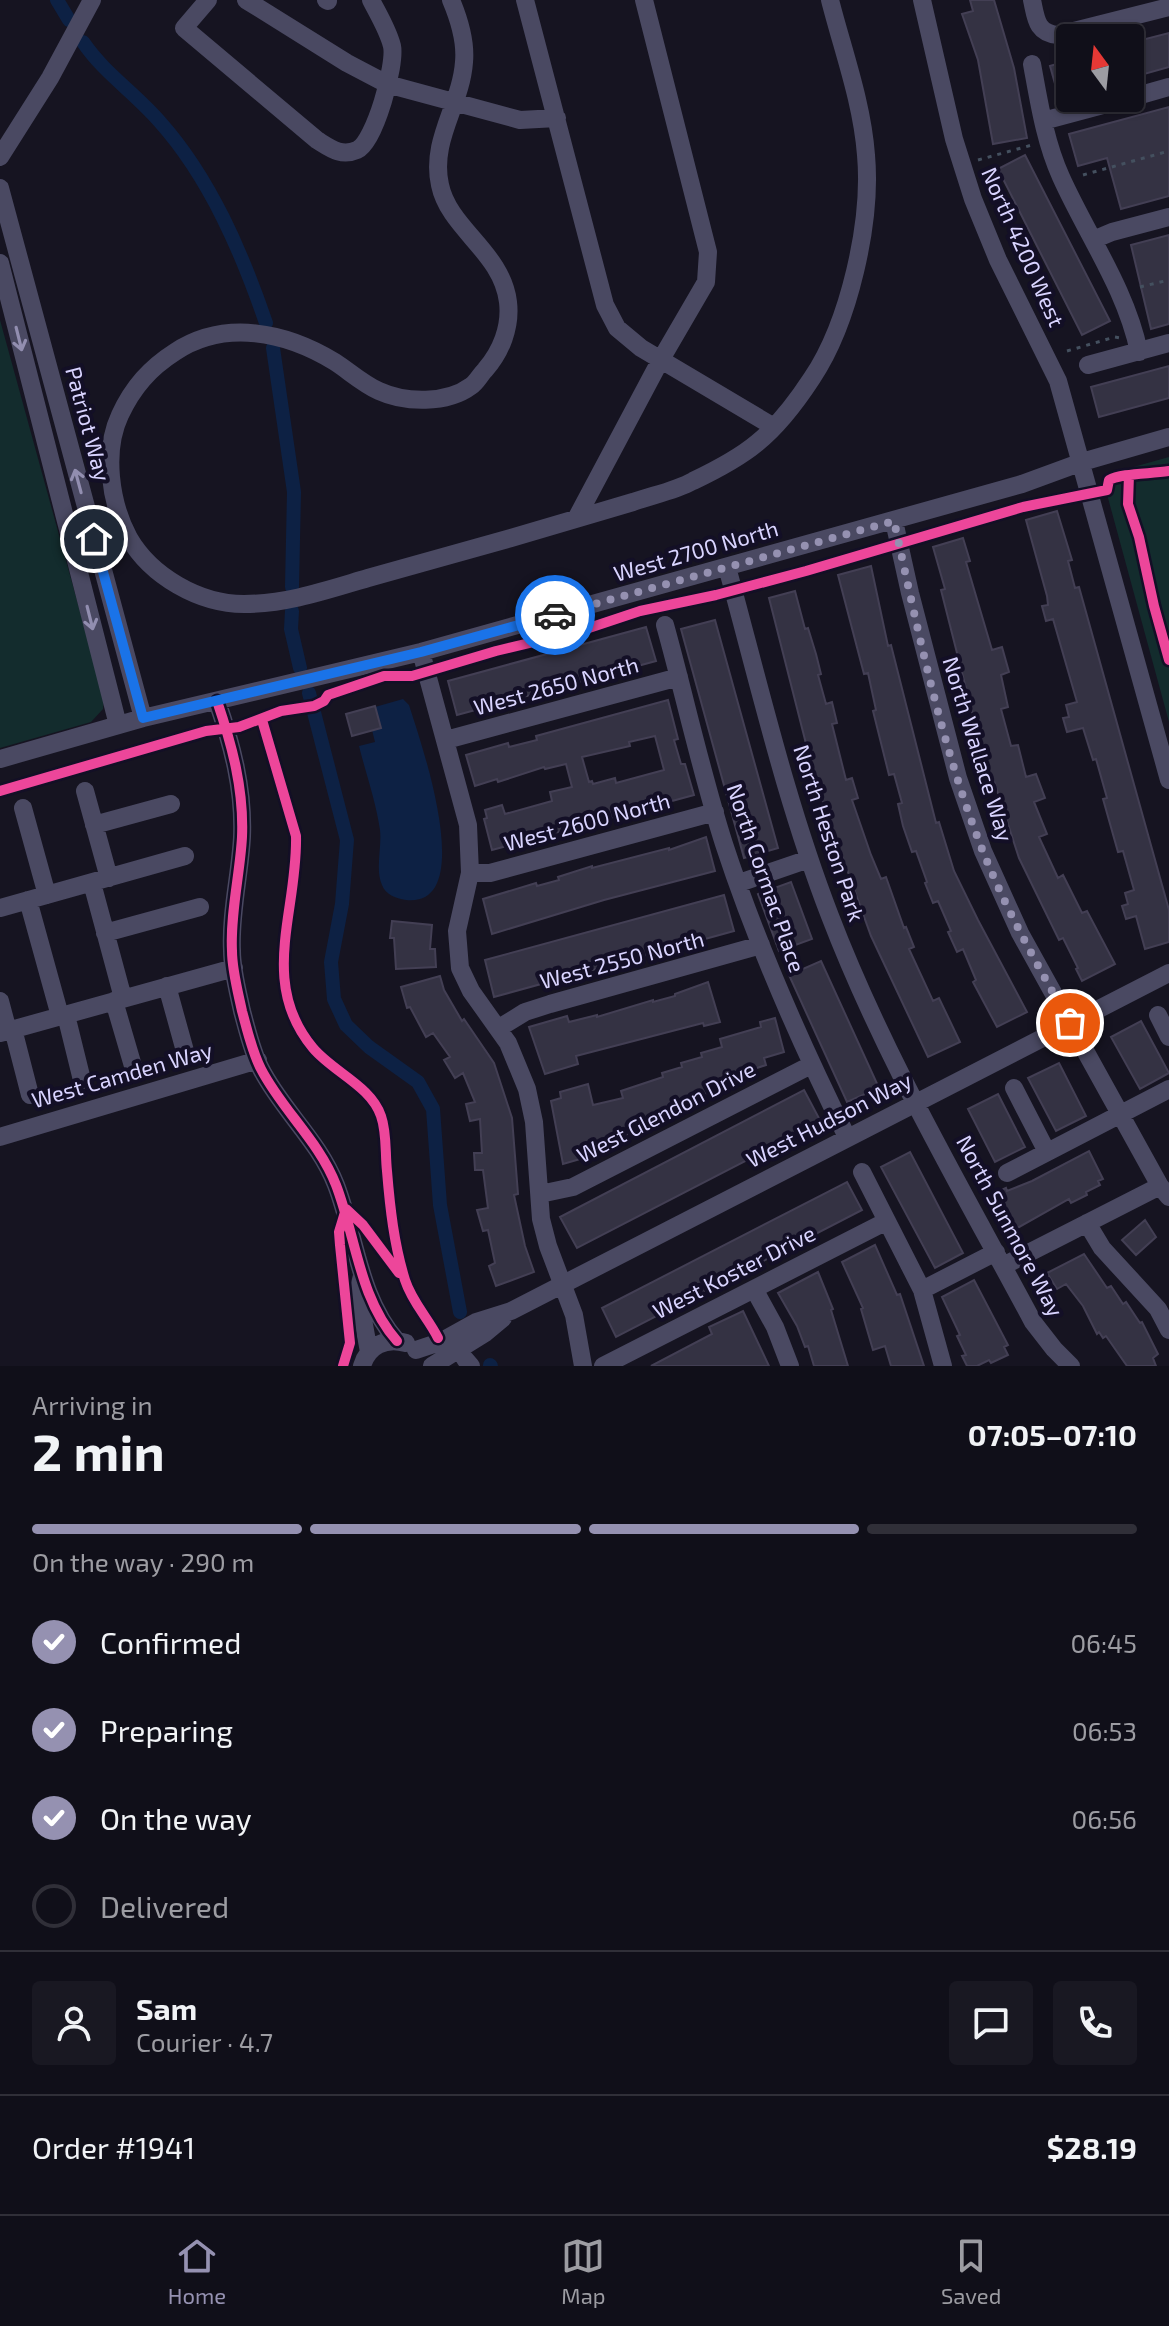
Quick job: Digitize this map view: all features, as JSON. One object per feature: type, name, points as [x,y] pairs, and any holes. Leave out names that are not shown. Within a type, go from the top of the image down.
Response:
[{"type":"street","points":[[0,157],[50,78],[92,0]]},
{"type":"street","points":[[208,0],[184,28],[317,140],[337,152],[353,152],[363,146],[377,117],[387,84],[393,48],[371,0]]},
{"type":"street","points":[[246,0],[347,63],[387,84],[520,120],[557,118]]},
{"type":"street","points":[[451,0],[464,40],[465,63],[440,139],[438,169],[441,192],[501,275],[508,302],[508,329],[495,359],[470,387],[446,396],[410,401],[378,391],[298,343],[253,332],[227,332],[195,341],[150,370],[135,388],[113,430],[111,472],[120,516],[136,547],[158,573],[179,586],[209,598],[240,604],[296,599],[689,484],[755,445],[774,427],[814,376],[841,324],[861,244],[867,156],[857,101],[830,0]]},
{"type":"street","points":[[525,0],[605,305],[617,328],[660,361],[774,427]]},
{"type":"street","points":[[576,519],[706,282],[708,252],[644,0]]},
{"type":"street","name":"North 4200 West","points":[[922,0],[954,139],[973,199],[998,260],[1058,381],[1169,780]]},
{"type":"street","points":[[1032,0],[1040,28],[1052,35],[1169,7]]},
{"type":"street","points":[[1032,64],[1043,121],[1061,177],[1127,309],[1133,346]]},
{"type":"street","points":[[1144,94],[1169,87]]},
{"type":"street","points":[[1043,121],[1077,112]]},
{"type":"street","name":"Patriot Way","points":[[0,188],[143,718]]},
{"type":"street","points":[[1093,240],[1169,217]]},
{"type":"street","name":"Patriot Way","points":[[0,263],[118,725]]},
{"type":"street","points":[[1088,365],[1133,346],[1169,343]]},
{"type":"street","name":"West 2700 North","points":[[0,759],[143,718],[421,652],[894,521],[1169,437]]},
{"type":"street","name":"North Wallace Way","points":[[894,521],[932,683],[968,812],[999,890],[1164,1192]]},
{"type":"street","name":"North Heston Park","points":[[727,567],[786,790],[809,859],[879,1031],[916,1102]]},
{"type":"street","name":"North Cormac Place","points":[[665,625],[715,812],[761,945],[811,1065],[847,1137]]},
{"type":"street","points":[[421,652],[468,825],[470,873],[457,931],[457,955],[471,991],[499,1028],[521,1070],[531,1105],[544,1233],[574,1315],[583,1366]]},
{"type":"street","name":"West 2650 North","points":[[446,740],[679,677]]},
{"type":"street","points":[[217,701],[232,744],[239,784],[242,834],[232,952],[242,1012],[260,1068],[328,1164],[346,1209],[362,1276],[379,1318],[397,1341]]},
{"type":"street","points":[[85,791],[94,825],[105,933],[133,1066]]},
{"type":"street","points":[[94,825],[171,804]]},
{"type":"street","points":[[23,808],[47,895]]},
{"type":"street","name":"West 2600 North","points":[[470,873],[490,873],[715,812]]},
{"type":"street","points":[[0,908],[185,856]]},
{"type":"street","points":[[739,883],[809,859]]},
{"type":"street","points":[[28,900],[82,1080]]},
{"type":"street","points":[[105,933],[200,907]]},
{"type":"street","name":"West 2550 North","points":[[499,1028],[525,1012],[550,1004],[761,945]]},
{"type":"street","points":[[7,1031],[234,968]]},
{"type":"street","name":"West Hudson Way","points":[[420,1358],[440,1342],[476,1322],[511,1311],[1169,973]]},
{"type":"street","points":[[167,986],[185,1051]]},
{"type":"street","points":[[0,1001],[7,1031],[30,1095]]},
{"type":"street","points":[[1158,1015],[1169,1037]]},
{"type":"street","name":"West Camden Way","points":[[0,1137],[258,1060]]},
{"type":"street","name":"West Glendon Drive","points":[[540,1194],[573,1187],[811,1065]]},
{"type":"street","points":[[1014,1088],[1047,1152]]},
{"type":"street","points":[[1007,1173],[1169,1089]]},
{"type":"street","name":"North Sunmore Way","points":[[916,1102],[1041,1335],[1071,1366]]},
{"type":"street","points":[[862,1172],[922,1290],[943,1366]]},
{"type":"street","points":[[922,1290],[1164,1192]]},
{"type":"street","name":"West Koster Drive","points":[[603,1366],[887,1221]]},
{"type":"street","points":[[1087,1223],[1114,1263],[1158,1309],[1169,1330]]},
{"type":"street","points":[[362,1276],[358,1292],[366,1359]]},
{"type":"street","points":[[754,1289],[775,1327],[790,1366]]},
{"type":"street","name":"West Hudson Way","points":[[432,1366],[485,1333],[511,1311]]},
{"type":"street","points":[[366,1359],[387,1341],[408,1344],[420,1358]]},
{"type":"path","points":[[978,160],[1040,142]]},
{"type":"path","points":[[1083,175],[1169,151]]},
{"type":"path","points":[[1140,287],[1169,280]]},
{"type":"path","points":[[1067,351],[1115,337],[1133,346]]},
{"type":"green space","points":[[0,320],[104,699],[103,709],[91,722],[0,748]]},
{"type":"green space","points":[[1169,457],[1169,722],[1105,487],[1112,473]]},
{"type":"water","points":[[403,699],[409,705],[432,783],[442,850],[439,877],[428,895],[406,900],[388,894],[380,879],[380,830],[359,746],[375,742],[372,730],[381,727],[375,707]]},
{"type":"building","points":[[970,0],[994,0],[1014,68],[1027,138],[993,144],[978,60],[962,14],[973,11]]},
{"type":"building","points":[[1169,33],[1169,67],[1144,74],[1144,39]]},
{"type":"building","points":[[1056,64],[1056,87],[1050,66]]},
{"type":"building","points":[[1169,107],[1169,196],[1121,209],[1107,158],[1078,166],[1069,134]]},
{"type":"building","points":[[1025,155],[1110,321],[1082,335],[998,169]]},
{"type":"building","points":[[1169,235],[1169,324],[1151,329],[1131,245]]},
{"type":"building","points":[[1169,366],[1169,398],[1099,417],[1091,387]]},
{"type":"building","points":[[1057,511],[1072,560],[1068,561],[1075,588],[1079,587],[1169,910],[1169,942],[1145,949],[1136,916],[1126,919],[1122,906],[1128,904],[1125,893],[1134,890],[1123,851],[1118,852],[1096,759],[1093,760],[1083,728],[1067,732],[1063,718],[1069,717],[1066,705],[1077,702],[1053,619],[1046,621],[1042,606],[1048,605],[1047,596],[1026,520]]},
{"type":"building","points":[[963,538],[970,561],[966,562],[992,650],[1002,647],[1009,672],[1001,675],[1008,707],[1001,709],[1011,746],[1018,745],[1026,777],[1036,774],[1045,798],[1034,802],[1047,834],[1039,837],[1058,878],[1063,875],[1082,913],[1087,911],[1115,964],[1082,981],[1063,938],[1059,940],[1019,858],[993,778],[990,778],[975,724],[933,547]]},
{"type":"building","points":[[871,566],[888,646],[891,645],[936,823],[939,822],[954,871],[1027,1012],[997,1027],[973,982],[976,980],[963,949],[957,952],[938,901],[933,903],[916,851],[912,852],[903,826],[898,804],[902,803],[894,774],[889,775],[873,711],[876,710],[868,673],[864,674],[838,575]]},
{"type":"building","points":[[795,591],[805,629],[808,628],[816,654],[826,704],[832,702],[837,723],[832,724],[846,780],[852,778],[858,798],[852,800],[871,855],[881,879],[886,877],[914,947],[909,949],[933,1001],[939,998],[960,1042],[928,1057],[871,936],[816,783],[769,598]]},
{"type":"building","points":[[715,620],[778,848],[744,858],[681,629]]},
{"type":"building","points":[[646,627],[656,661],[457,715],[448,681]]},
{"type":"building","points":[[668,700],[678,739],[674,740],[694,795],[492,850],[484,819],[487,818],[485,810],[502,805],[505,814],[552,801],[550,792],[572,787],[566,764],[475,786],[466,755],[508,743],[509,747],[537,740],[536,736]],"holes":[[[655,736],[664,770],[616,783],[615,778],[593,784],[589,782],[582,757],[630,746],[629,742]]]},
{"type":"building","points":[[375,706],[381,728],[352,736],[346,714]]},
{"type":"building","points":[[706,837],[715,871],[492,934],[483,899],[536,883],[537,886],[559,880],[558,877],[592,866],[669,850]]},
{"type":"building","points":[[791,882],[812,939],[779,951],[758,894]]},
{"type":"building","points":[[724,895],[734,931],[494,997],[485,960]]},
{"type":"building","points":[[392,921],[432,925],[430,949],[435,949],[436,967],[396,969],[394,938],[390,938]]},
{"type":"building","points":[[821,961],[879,1088],[847,1102],[789,975]]},
{"type":"building","points":[[440,976],[444,990],[462,1021],[464,1019],[494,1063],[512,1118],[518,1194],[514,1195],[534,1272],[496,1286],[489,1266],[495,1263],[488,1230],[483,1231],[477,1210],[488,1208],[483,1170],[475,1170],[474,1153],[482,1153],[480,1119],[470,1121],[466,1104],[475,1102],[463,1073],[455,1078],[444,1060],[450,1057],[433,1033],[426,1037],[410,1007],[407,1008],[401,987]]},
{"type":"building","points":[[708,982],[720,1022],[704,1026],[703,1023],[576,1056],[578,1064],[545,1074],[529,1027],[567,1016],[569,1022],[597,1017],[675,996]]},
{"type":"building","points":[[775,1018],[784,1052],[764,1058],[766,1065],[745,1072],[746,1075],[725,1080],[726,1084],[685,1100],[687,1105],[627,1130],[628,1134],[598,1142],[601,1153],[563,1164],[551,1101],[561,1098],[560,1092],[588,1084],[593,1105],[623,1098],[621,1091],[663,1077],[662,1073],[682,1067],[681,1063],[722,1047],[720,1039],[761,1027],[760,1022]]},
{"type":"building","points":[[1141,1021],[1169,1073],[1140,1089],[1111,1037]]},
{"type":"building","points":[[1059,1063],[1086,1116],[1056,1131],[1028,1078]]},
{"type":"building","points":[[804,1090],[821,1122],[577,1248],[560,1217]]},
{"type":"building","points":[[998,1094],[1025,1147],[995,1162],[968,1109]]},
{"type":"building","points":[[1089,1151],[1103,1179],[1098,1181],[1100,1185],[1086,1192],[1087,1195],[1071,1203],[1069,1199],[1012,1231],[993,1194],[1032,1181]]},
{"type":"building","points":[[910,1152],[963,1253],[935,1268],[881,1167]]},
{"type":"building","points":[[847,1182],[862,1210],[616,1337],[602,1308]]},
{"type":"building","points":[[1145,1220],[1156,1237],[1136,1255],[1122,1240]]},
{"type":"building","points":[[875,1245],[897,1295],[900,1294],[924,1366],[891,1366],[885,1346],[873,1350],[863,1308],[842,1262]]},
{"type":"building","points":[[1084,1254],[1107,1288],[1111,1286],[1123,1304],[1126,1302],[1142,1322],[1158,1354],[1153,1358],[1156,1366],[1127,1366],[1106,1336],[1103,1338],[1099,1332],[1097,1334],[1083,1306],[1066,1284],[1057,1289],[1047,1273]]},
{"type":"building","points":[[818,1272],[833,1309],[848,1366],[814,1366],[808,1346],[805,1347],[778,1293]]},
{"type":"building","points":[[974,1280],[1008,1345],[1004,1347],[1008,1355],[991,1363],[989,1360],[977,1366],[967,1366],[962,1356],[966,1355],[957,1336],[960,1335],[942,1297]]},
{"type":"building","points":[[743,1311],[769,1366],[651,1366],[712,1334],[709,1327]]},
{"type":"waterway","points":[[57,0],[69,20]]},
{"type":"waterway","points":[[83,42],[100,64],[160,122],[194,167],[223,217],[266,323]]},
{"type":"waterway","points":[[273,348],[294,492],[292,587]]},
{"type":"waterway","points":[[292,611],[291,629],[300,668]]},
{"type":"waterway","points":[[309,693],[347,840],[342,904],[331,962],[334,999],[346,1025],[369,1047],[418,1082],[433,1109],[440,1205],[460,1312]]},
{"type":"cycle path","points":[[0,791],[206,731],[239,727],[281,711],[314,706],[328,695],[384,676],[412,676],[496,651],[580,631],[640,611],[806,571],[1023,507],[1107,490],[1109,480],[1114,478],[1169,471]]},
{"type":"cycle path","points":[[1129,475],[1128,504],[1169,660]]},
{"type":"cycle path","points":[[217,701],[232,751],[241,802],[242,837],[232,923],[232,951],[248,1033],[270,1084],[329,1169],[343,1205],[366,1286],[384,1324],[397,1341]]},
{"type":"cycle path","points":[[262,720],[296,836],[285,945],[287,998],[297,1023],[313,1048],[369,1096],[381,1116],[391,1212],[401,1266],[412,1296],[438,1338]]},
{"type":"cycle path","points":[[343,1366],[350,1343],[339,1232],[346,1209],[363,1225],[399,1273]]},
{"type":"way so far","points":[[555,615],[894,521],[932,683],[968,812],[999,890],[1070,1023]]},
{"type":"route","points":[[94,539],[143,718],[421,652],[555,615]]}]
